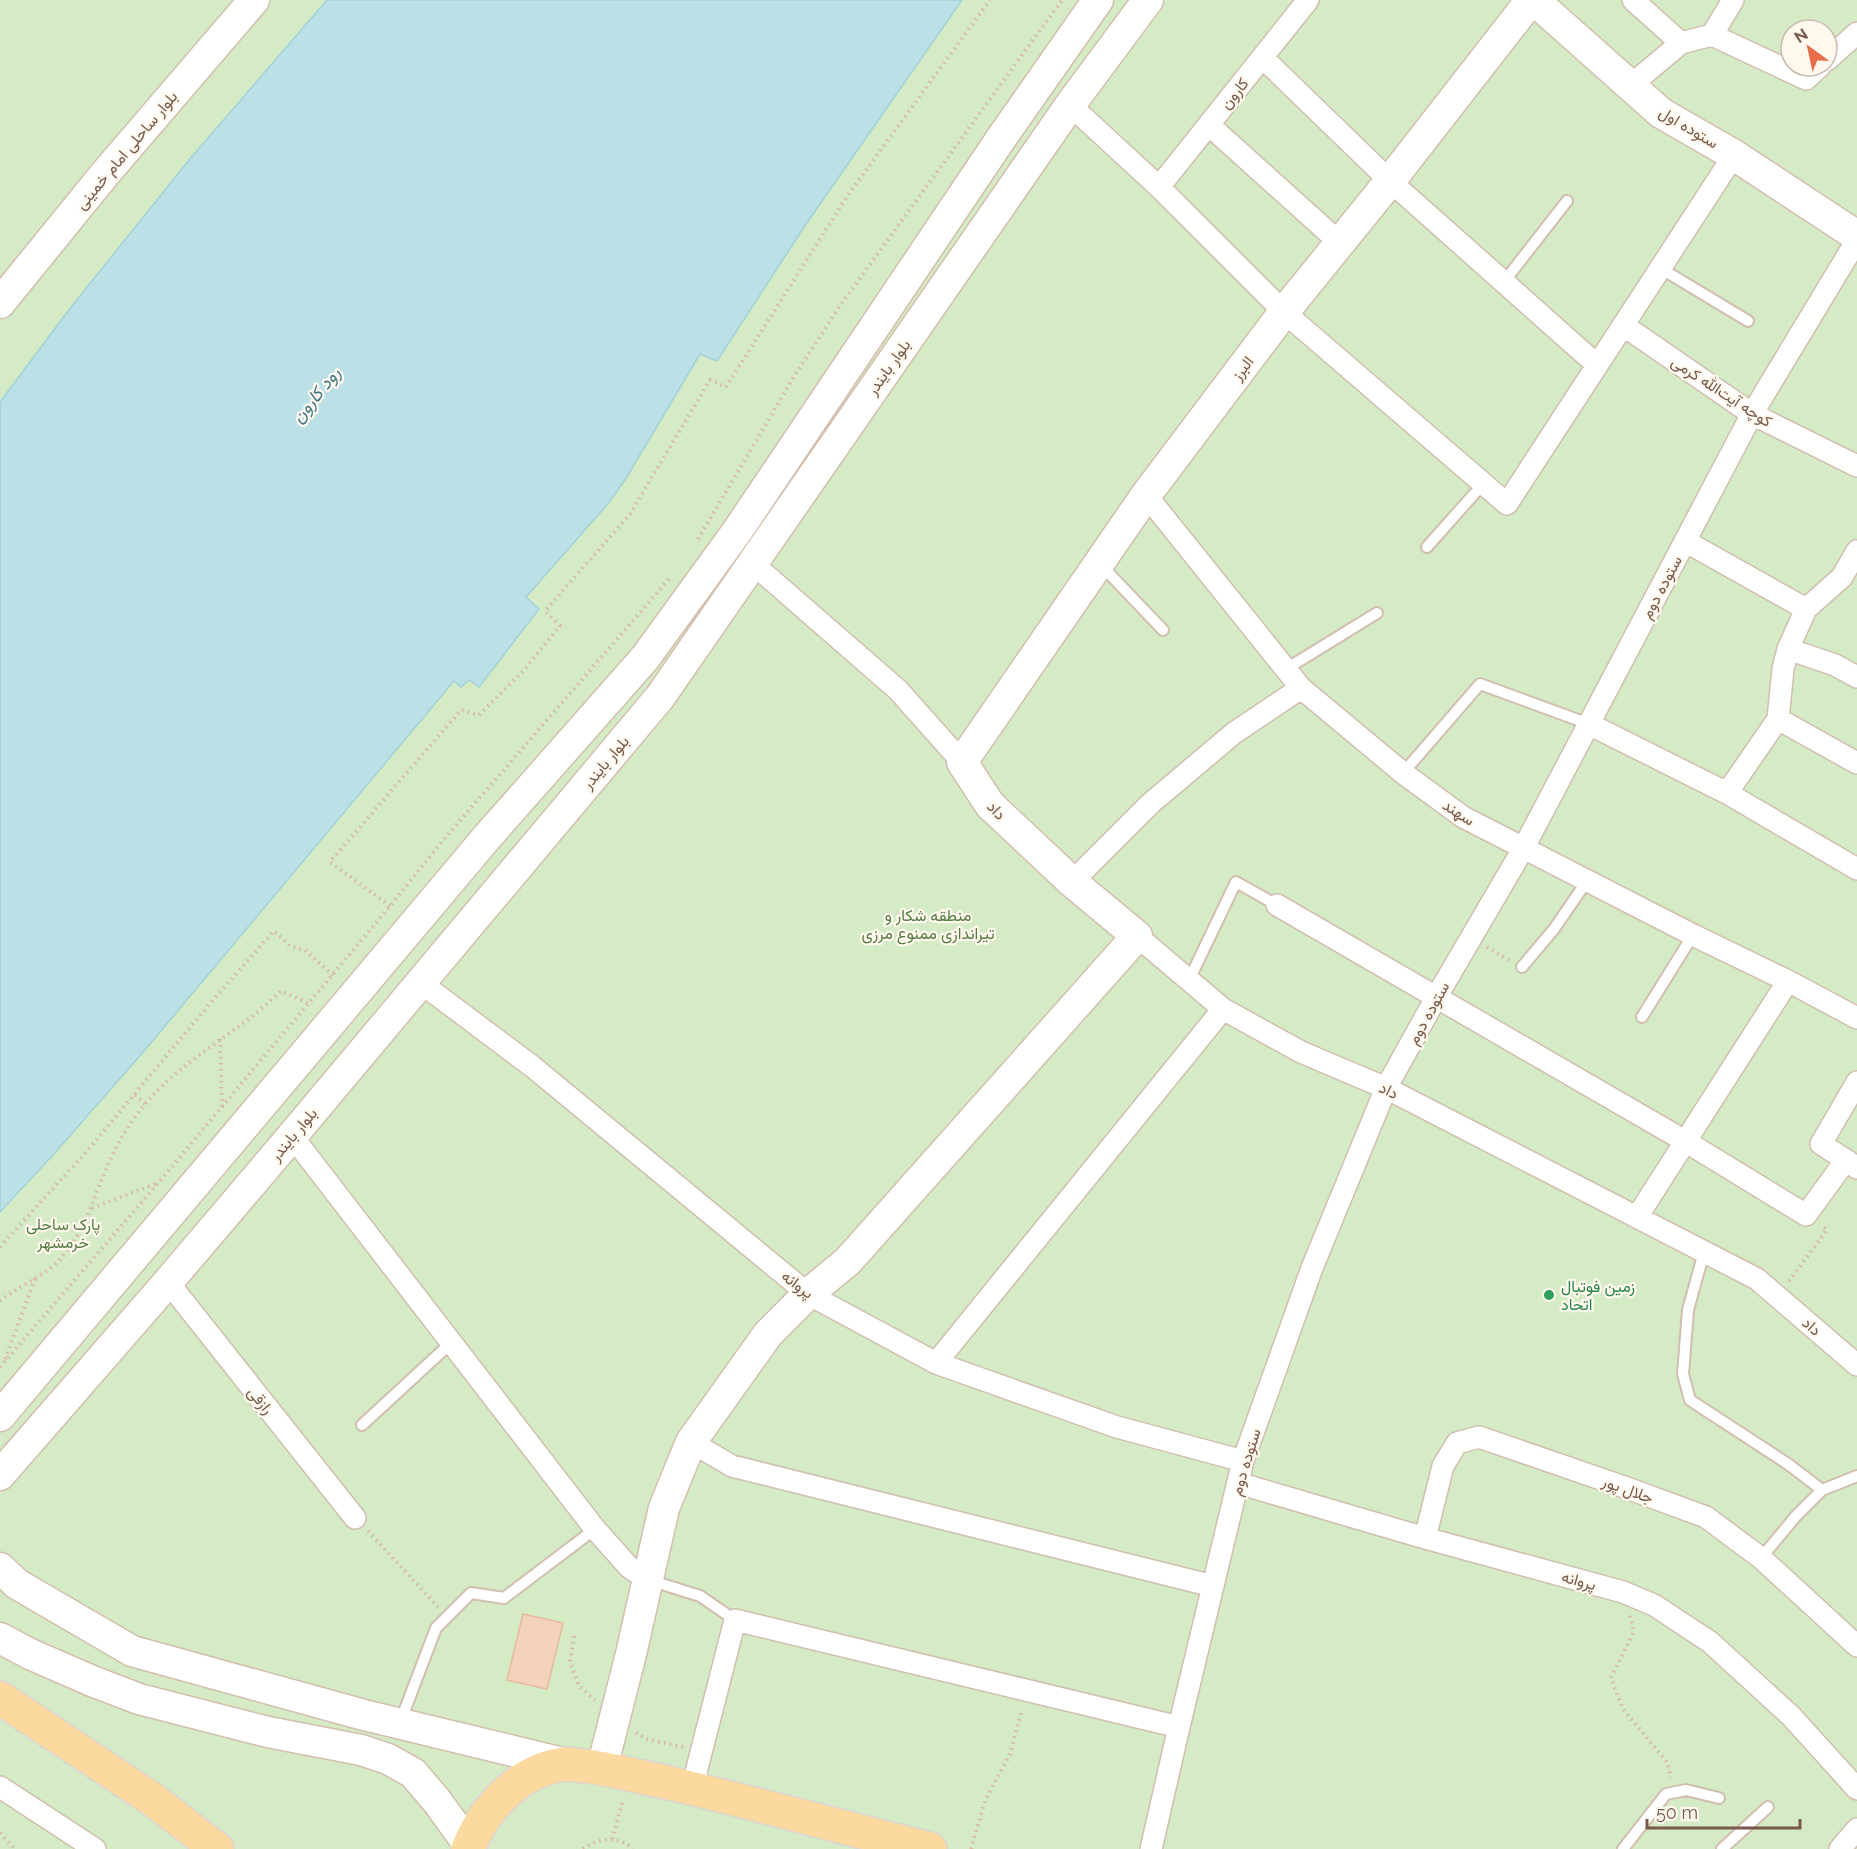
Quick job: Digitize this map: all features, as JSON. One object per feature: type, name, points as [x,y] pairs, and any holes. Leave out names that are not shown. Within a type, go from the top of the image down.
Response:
[{"type":"main road","points":[[0,1698],[152,1799],[217,1849]]},
{"type":"main road","points":[[468,1847],[492,1806],[515,1784],[542,1771],[567,1764],[602,1768],[692,1788],[876,1841],[930,1849]]},
{"type":"street","name":"بلوار ساحلی امام خمینی","points":[[0,303],[112,166],[254,0]]},
{"type":"street","name":"بلوار بایندر","points":[[0,1416],[488,836],[645,658],[738,530],[1000,140],[1098,0]]},
{"type":"street","name":"بلوار بایندر","points":[[0,1475],[292,1136],[660,697],[1070,105],[1148,0]]},
{"type":"street","name":"کارون","points":[[1160,187],[1308,0]]},
{"type":"street","name":"ستوده اول","points":[[1533,0],[1662,113],[1734,154],[1857,238]]},
{"type":"street","name":"البرز","points":[[967,755],[1146,495],[1284,312],[1533,0]]},
{"type":"street","points":[[1633,0],[1681,43]]},
{"type":"street","points":[[1712,35],[1733,0]]},
{"type":"street","points":[[1839,49],[1857,33]]},
{"type":"street","points":[[1631,85],[1681,43],[1712,35],[1779,66]]},
{"type":"street","points":[[1263,58],[1390,181],[1503,283],[1598,364]]},
{"type":"street","points":[[1070,105],[1160,187],[1284,312],[1506,504],[1734,154]]},
{"type":"street","points":[[1209,125],[1340,243]]},
{"type":"street","points":[[1000,140],[1031,161]]},
{"type":"street","name":"ستوده دوم","points":[[1151,1849],[1243,1461],[1312,1268],[1386,1088],[1523,849],[1752,414],[1857,238]]},
{"type":"street","name":"کوچه آیت‌الله کرمی","points":[[1623,325],[1752,414],[1857,466]]},
{"type":"street","name":"سهند","points":[[1146,495],[1301,688],[1403,772],[1463,817],[1857,1018]]},
{"type":"street","points":[[1685,541],[1806,609]]},
{"type":"street","points":[[1727,793],[1778,719],[1783,669],[1788,649],[1806,609],[1842,577],[1857,551]]},
{"type":"street","name":"داد","points":[[752,563],[898,690],[967,755],[990,805],[1072,882],[1223,1009],[1301,1052],[1386,1088],[1757,1279],[1857,1365]]},
{"type":"street","points":[[1788,649],[1835,666],[1857,677]]},
{"type":"street","points":[[1072,882],[1151,803],[1234,733],[1301,688]]},
{"type":"street","points":[[1778,719],[1857,764]]},
{"type":"street","points":[[1589,724],[1727,793],[1857,869]]},
{"type":"street","points":[[1277,905],[1685,1141],[1806,1215],[1852,1164],[1821,1144],[1857,1082]]},
{"type":"street","points":[[602,1768],[631,1654],[663,1508],[691,1442],[768,1334],[808,1294],[848,1261],[1137,936]]},
{"type":"street","points":[[1637,1217],[1788,981]]},
{"type":"street","name":"پروانه","points":[[421,983],[532,1067],[808,1294],[936,1363],[1117,1427],[1243,1461]]},
{"type":"street","points":[[936,1363],[1223,1009]]},
{"type":"street","points":[[292,1136],[595,1529],[629,1567],[648,1580]]},
{"type":"street","name":"رازقی","points":[[168,1282],[355,1518]]},
{"type":"street","name":"جلال پور","points":[[1425,1539],[1443,1466],[1457,1443],[1479,1437],[1706,1517],[1761,1558],[1857,1646]]},
{"type":"street","points":[[691,1442],[732,1466],[1212,1586]]},
{"type":"street","name":"پروانه","points":[[1238,1483],[1425,1539],[1623,1592],[1654,1605],[1710,1642],[1791,1716],[1857,1789]]},
{"type":"street","points":[[0,1568],[17,1584],[132,1651],[399,1724],[567,1764]]},
{"type":"street","points":[[692,1788],[735,1620],[1179,1727]]},
{"type":"street","points":[[0,1638],[92,1682],[138,1699],[268,1732],[361,1750],[388,1759],[413,1773],[436,1800],[468,1847]]},
{"type":"street","points":[[0,1787],[95,1849]]},
{"type":"street","points":[[1840,1849],[1857,1829]]},
{"type":"lane","points":[[1503,283],[1566,201]]},
{"type":"lane","points":[[1660,268],[1748,321]]},
{"type":"lane","points":[[1427,547],[1483,484]]},
{"type":"lane","points":[[1099,563],[1163,630]]},
{"type":"lane","points":[[1286,669],[1377,613]]},
{"type":"lane","points":[[1403,772],[1480,684],[1589,724]]},
{"type":"lane","points":[[1521,967],[1554,929],[1587,881]]},
{"type":"lane","points":[[1189,980],[1236,882],[1277,905]]},
{"type":"lane","points":[[1642,1017],[1693,935]]},
{"type":"lane","points":[[1704,1252],[1688,1310],[1683,1374],[1690,1400],[1788,1464],[1822,1490]]},
{"type":"lane","points":[[362,1425],[452,1342]]},
{"type":"lane","points":[[1761,1558],[1796,1516],[1822,1490],[1857,1476]]},
{"type":"lane","points":[[399,1724],[436,1628],[471,1593],[504,1598],[595,1529]]},
{"type":"lane","points":[[648,1580],[700,1596],[735,1620]]},
{"type":"lane","points":[[1623,1849],[1666,1794],[1686,1790],[1719,1798]]},
{"type":"lane","points":[[1722,1849],[1768,1807]]},
{"type":"path","points":[[390,906],[330,862],[461,710],[479,715],[523,671],[560,626],[545,611],[630,514],[710,380],[726,387],[848,195],[990,0]]},
{"type":"path","points":[[694,547],[795,375],[842,303],[1062,0]]},
{"type":"path","points":[[0,1367],[333,975],[452,829],[673,575]]},
{"type":"path","points":[[0,1247],[87,1151],[274,931],[290,946],[305,950],[333,975]]},
{"type":"path","points":[[1471,938],[1521,967]]},
{"type":"path","points":[[0,1301],[36,1279],[63,1257],[91,1208],[107,1167],[126,1129],[145,1104],[176,1074],[220,1038],[252,1017],[281,991],[308,1004]]},
{"type":"path","points":[[220,1038],[222,1107]]},
{"type":"path","points":[[135,1095],[145,1104]]},
{"type":"path","points":[[91,1208],[159,1182]]},
{"type":"path","points":[[1778,1297],[1827,1230],[1806,1215]]},
{"type":"path","points":[[4,1362],[36,1279]]},
{"type":"path","points":[[355,1518],[447,1617]]},
{"type":"path","points":[[1623,1592],[1634,1632],[1611,1677],[1623,1709],[1667,1762],[1675,1792]]},
{"type":"path","points":[[971,1849],[985,1801],[1010,1754],[1028,1691]]},
{"type":"path","points":[[612,1839],[624,1797]]},
{"type":"path","points":[[0,1833],[15,1849]]},
{"type":"path","points":[[583,1849],[592,1842],[604,1839],[612,1839],[633,1849]]},
{"type":"green space","name":"منطقه شکار و تیراندازی ممنوع مرزی","points":[[0,0],[1857,0],[1857,1849],[0,1849]]},
{"type":"water","name":"رود کارون","points":[[327,0],[962,0],[806,224],[717,361],[700,354],[625,480],[607,505],[526,597],[539,609],[479,687],[469,680],[461,687],[454,681],[145,1050],[0,1212],[0,402],[68,311],[189,160]]},
{"type":"building","points":[[523,1614],[563,1623],[547,1689],[507,1680]]},
{"type":"place","name":"زمین فوتبال اتحاد","points":[[1549,1295]]},
{"type":"park label","name":"پارک ساحلی خرمشهر","points":[[63,1233]]}]
